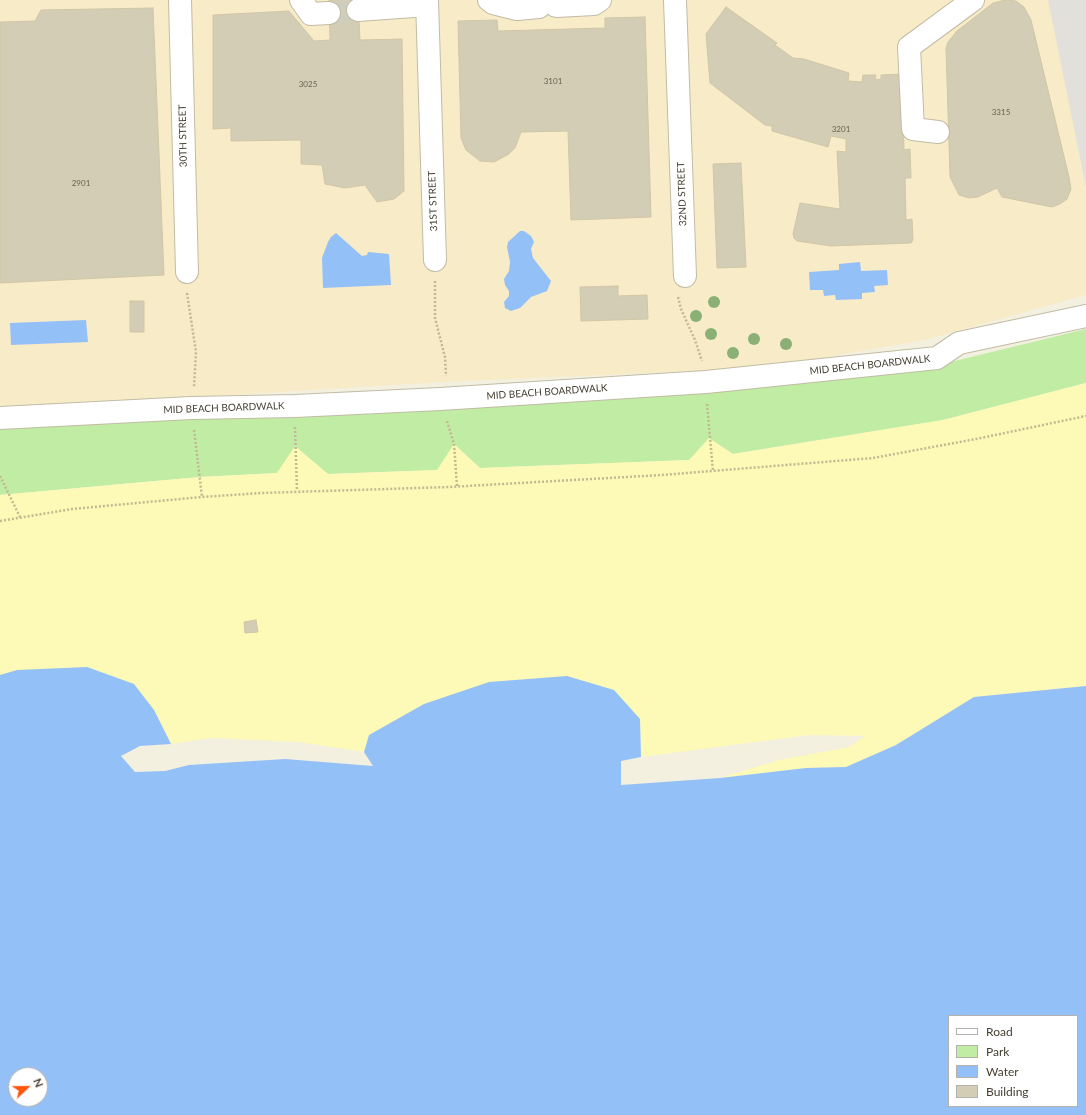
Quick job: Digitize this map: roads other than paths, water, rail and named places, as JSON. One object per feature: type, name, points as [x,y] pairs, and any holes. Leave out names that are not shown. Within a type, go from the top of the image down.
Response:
[{"type":"street","name":"30TH STREET","points":[[180,0],[187,272]]},
{"type":"street","points":[[301,0],[311,14],[329,12]]},
{"type":"street","points":[[489,0],[493,3],[517,8],[594,4],[600,0]]},
{"type":"street","name":"32ND STREET","points":[[675,0],[685,276]]},
{"type":"street","points":[[938,132],[914,129],[909,47],[973,0]]},
{"type":"street","points":[[358,10],[427,3]]},
{"type":"street","name":"31ST STREET","points":[[427,3],[435,260]]},
{"type":"street","name":"MID BEACH BOARDWALK","points":[[0,418],[191,408],[295,406],[440,399],[706,382],[937,358],[959,343],[1086,316]]},
{"type":"water","points":[[520,231],[524,231],[531,236],[534,242],[531,249],[533,258],[551,281],[547,291],[531,297],[520,308],[511,311],[505,308],[504,302],[509,296],[509,291],[505,285],[504,279],[509,271],[510,262],[507,247],[508,242]]},
{"type":"water","points":[[336,233],[362,256],[367,255],[368,252],[389,254],[391,285],[323,288],[322,258],[328,242]]},
{"type":"water","points":[[860,262],[861,271],[887,270],[888,285],[874,286],[875,292],[862,293],[862,299],[836,300],[835,295],[824,296],[823,290],[810,290],[809,272],[839,270],[839,264]]},
{"type":"water","points":[[86,320],[88,342],[11,345],[10,323]]},
{"type":"water","points":[[87,667],[134,684],[154,710],[171,744],[140,746],[121,756],[135,772],[165,771],[189,765],[285,759],[373,766],[364,752],[369,735],[424,704],[489,682],[567,676],[614,690],[640,719],[641,757],[621,761],[621,785],[720,778],[806,768],[846,767],[896,745],[974,697],[1086,686],[1086,1115],[0,1115],[0,675],[17,670]]},
{"type":"tunnel","points":[[329,13],[358,10]]}]
